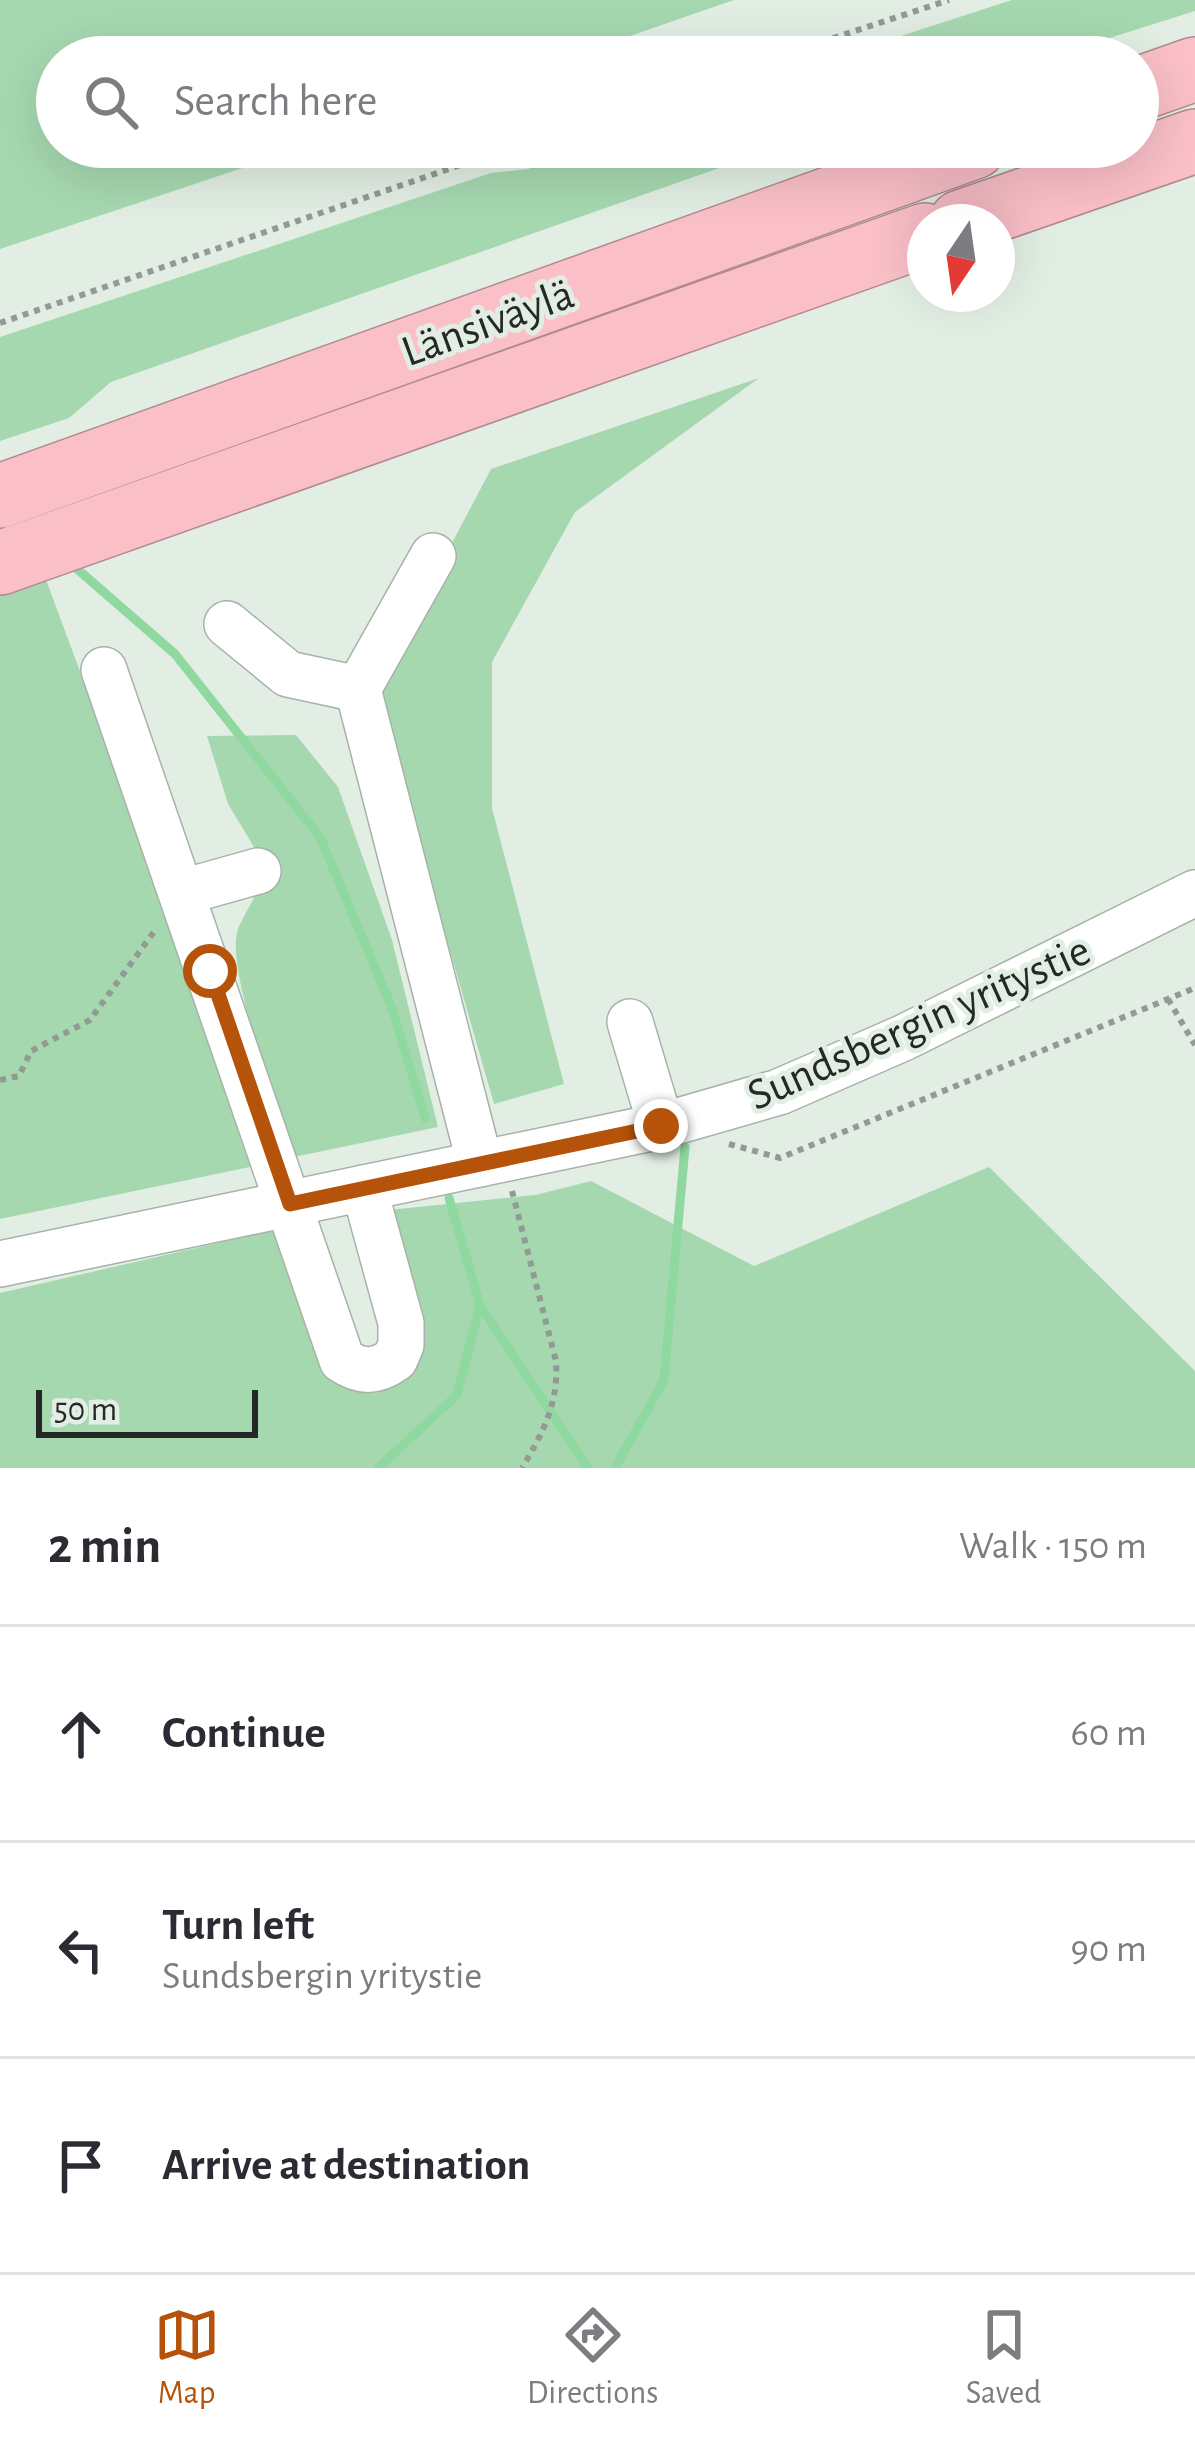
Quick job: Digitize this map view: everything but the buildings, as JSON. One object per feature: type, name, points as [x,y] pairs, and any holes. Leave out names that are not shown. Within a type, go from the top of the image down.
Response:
[{"type":"highway","points":[[1159,82],[1195,69]]},
{"type":"highway","points":[[1159,153],[1195,141]]},
{"type":"highway","name":"Länsiväylä","points":[[0,496],[915,168]]},
{"type":"highway","points":[[1013,204],[1117,168]]},
{"type":"highway","name":"Länsiväylä","points":[[0,563],[907,241]]},
{"type":"street","points":[[433,556],[358,688],[492,1162]]},
{"type":"street","points":[[227,624],[288,674],[358,688]]},
{"type":"street","points":[[104,670],[342,1360],[355,1369],[370,1371],[395,1359],[401,1345],[401,1323],[364,1188]]},
{"type":"street","points":[[183,892],[257,872]]},
{"type":"street","name":"Sundsbergin yritystie","points":[[0,1264],[661,1126],[778,1092],[903,1038],[1195,893]]},
{"type":"street","points":[[630,1022],[661,1126]]},
{"type":"path","points":[[840,36],[949,0]]},
{"type":"path","points":[[0,323],[452,168]]},
{"type":"path","points":[[0,1080],[19,1076],[31,1051],[90,1020],[183,892]]},
{"type":"path","points":[[661,1126],[780,1158],[1195,988]]},
{"type":"path","points":[[1168,999],[1195,1045]]},
{"type":"path","points":[[492,1162],[556,1360],[558,1389],[544,1432],[522,1468]]},
{"type":"green space","points":[[0,0],[734,0],[630,36],[36,36],[36,168],[242,168],[0,249]]},
{"type":"green space","points":[[1012,0],[1195,0],[1195,11],[1116,36],[901,36]]},
{"type":"green space","points":[[719,168],[111,382],[69,418],[0,441],[0,337],[491,173]]},
{"type":"green space","points":[[759,378],[575,512],[492,662],[492,808],[564,1084],[494,1104],[375,689],[491,469]]},
{"type":"green space","points":[[45,577],[134,817],[250,1167],[0,1219],[0,592]]},
{"type":"green space","points":[[296,735],[338,787],[392,940],[438,1127],[294,1157],[246,1007],[236,948],[238,929],[268,870],[228,804],[207,736]]},
{"type":"green space","points":[[989,1167],[1195,1371],[1195,1468],[0,1468],[0,1293],[287,1227],[337,1364],[389,1379],[379,1211],[535,1195],[591,1181],[754,1266]]},
{"type":"waterway","points":[[76,568],[175,654],[320,837],[392,1008],[425,1118]]},
{"type":"waterway","points":[[615,1468],[664,1380],[685,1147]]},
{"type":"waterway","points":[[378,1468],[457,1395],[480,1305],[449,1198]]},
{"type":"waterway","points":[[480,1305],[588,1468]]},
{"type":"route","points":[[210,971],[290,1204],[661,1126]]}]
